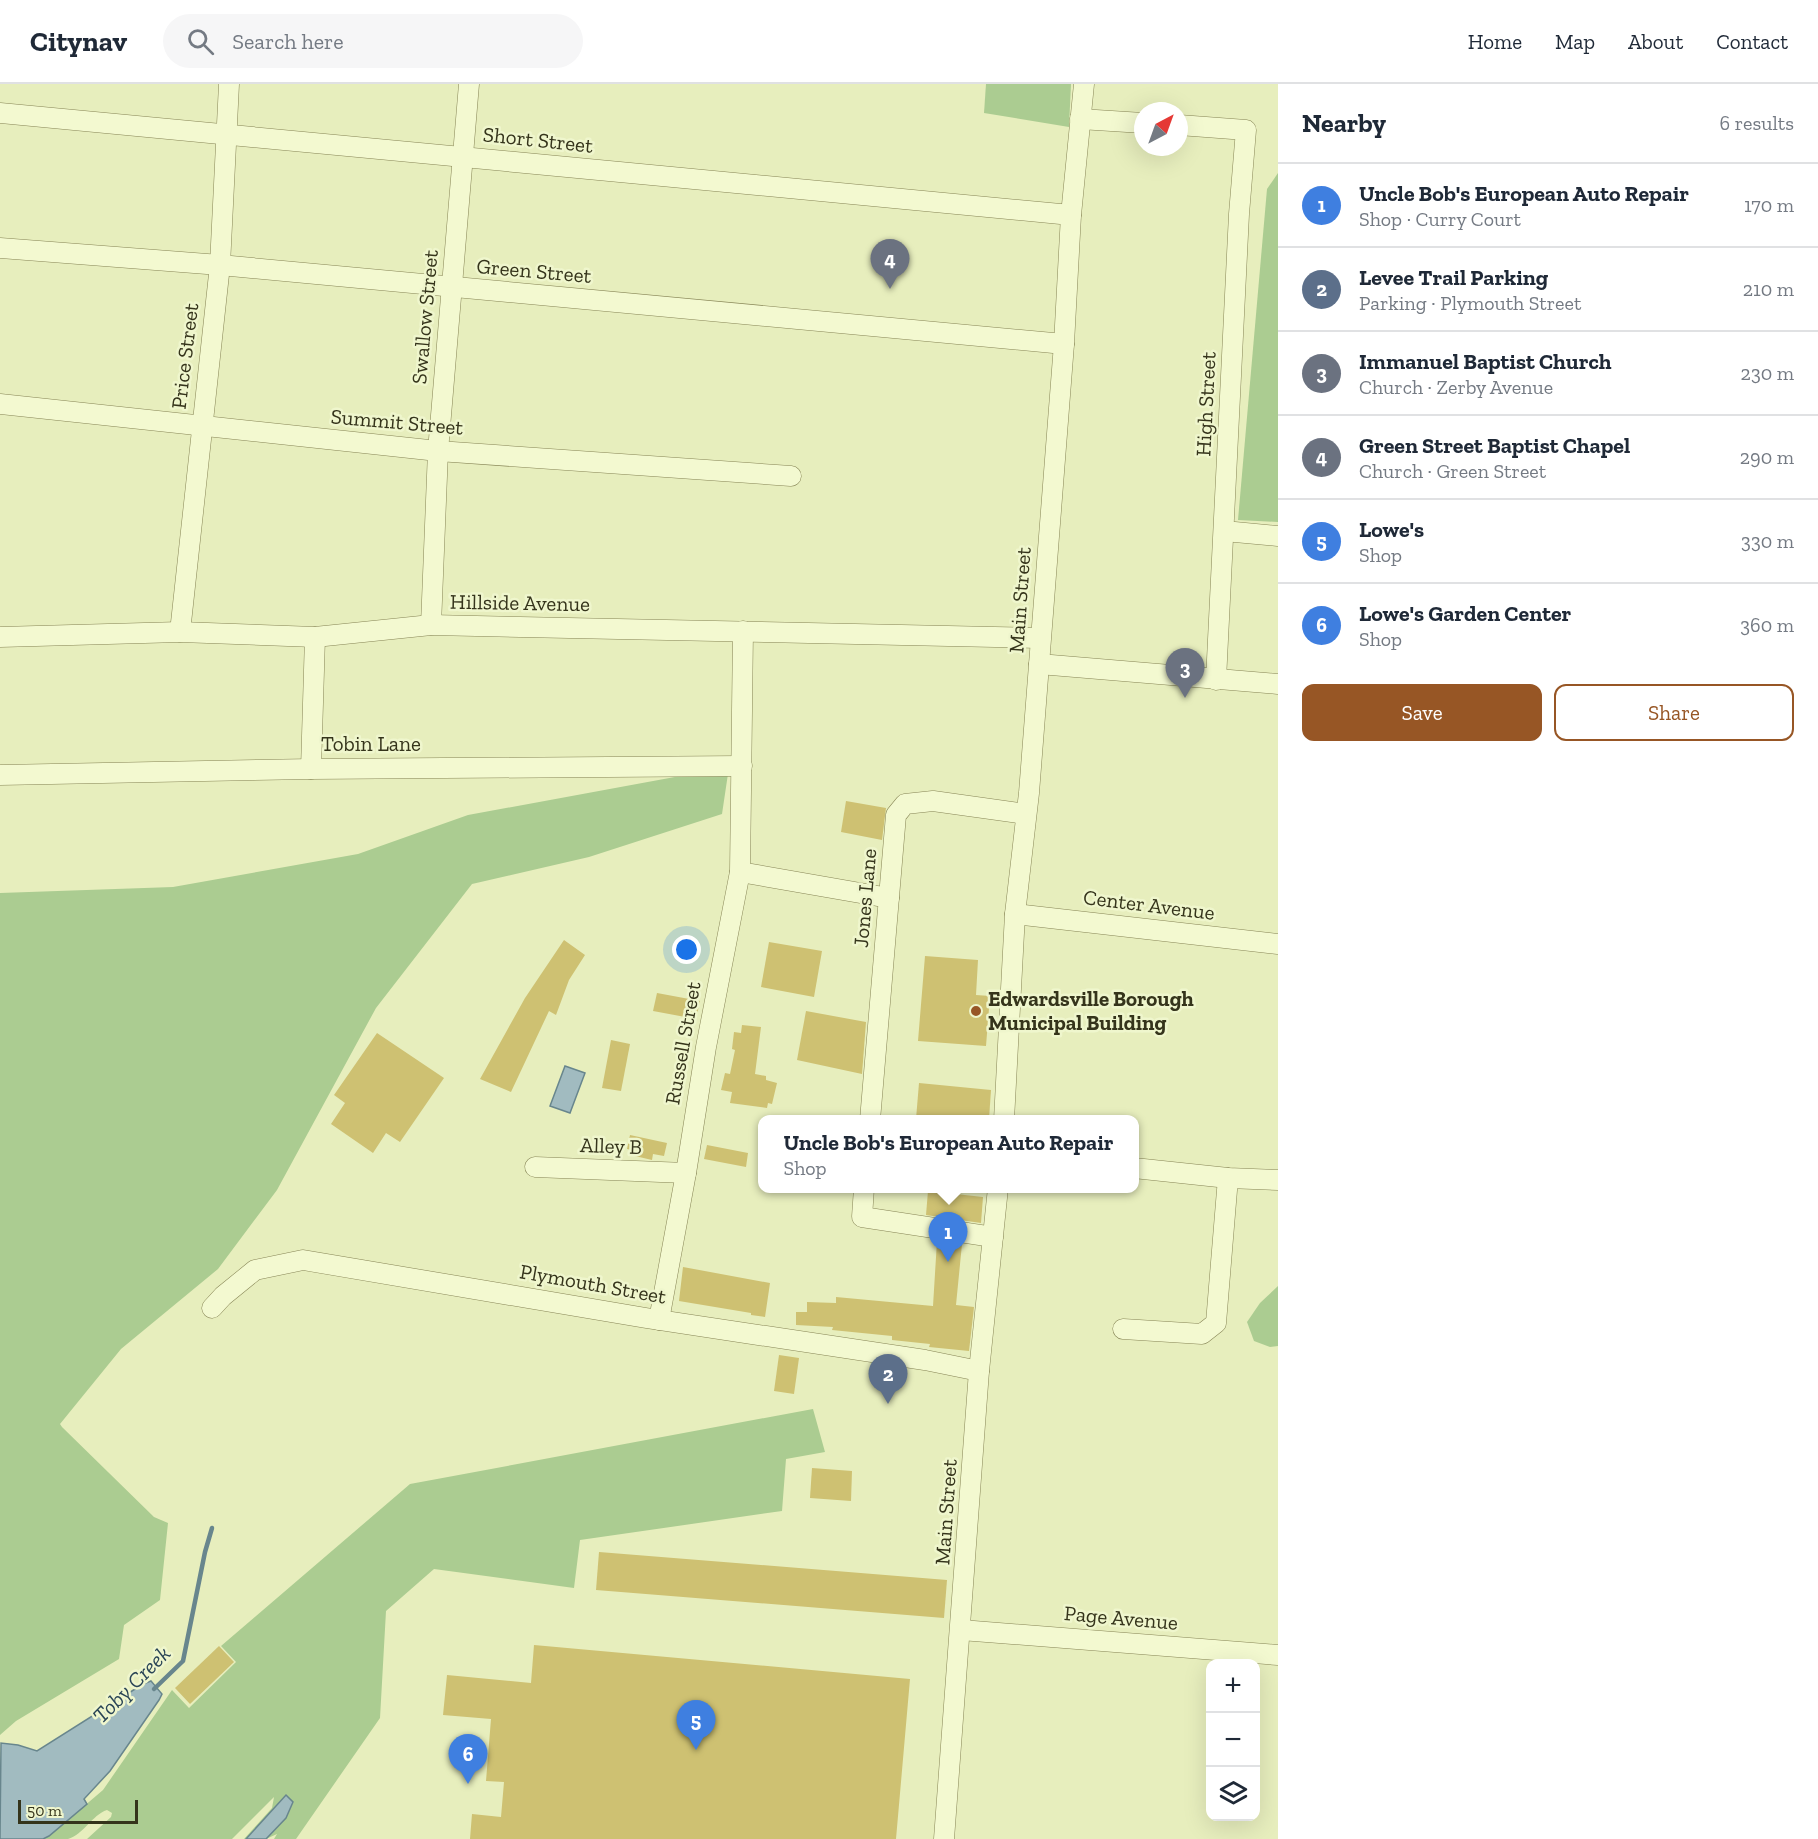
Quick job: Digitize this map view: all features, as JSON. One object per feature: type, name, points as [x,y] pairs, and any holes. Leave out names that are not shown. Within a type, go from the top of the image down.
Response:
[{"type":"street","name":"Price Street","points":[[180,632],[220,266],[229,84]]},
{"type":"street","name":"Swallow Street","points":[[431,625],[438,451],[469,84]]},
{"type":"street","name":"Main Street","points":[[1004,1115],[1015,914],[1039,664],[1064,344],[1071,215],[1084,84]]},
{"type":"street","name":"Short Street","points":[[0,113],[1071,215]]},
{"type":"street","points":[[1080,119],[1134,122]]},
{"type":"street","name":"High Street","points":[[1188,127],[1246,130],[1239,214],[1216,680]]},
{"type":"street","name":"Green Street","points":[[0,248],[220,266],[1064,344]]},
{"type":"street","name":"Summit Street","points":[[0,404],[438,451],[791,476]]},
{"type":"street","points":[[1224,531],[1278,536]]},
{"type":"street","name":"Hillside Avenue","points":[[0,637],[180,632],[315,637],[431,625],[1040,638]]},
{"type":"street","name":"Russell Street","points":[[658,1320],[686,1173],[705,1047],[740,872],[744,631]]},
{"type":"street","points":[[311,769],[315,637]]},
{"type":"street","points":[[1039,664],[1278,684]]},
{"type":"street","name":"Tobin Lane","points":[[0,775],[311,769],[742,766]]},
{"type":"street","name":"Jones Lane","points":[[870,1115],[896,815],[904,804],[933,801],[1026,814]]},
{"type":"street","points":[[740,872],[889,898]]},
{"type":"street","name":"Center Avenue","points":[[1015,914],[1278,944]]},
{"type":"street","name":"Alley B","points":[[535,1167],[686,1173]]},
{"type":"street","points":[[1139,1168],[1228,1178],[1278,1180]]},
{"type":"street","points":[[1123,1329],[1202,1334],[1216,1323],[1228,1178]]},
{"type":"street","points":[[864,1193],[862,1217],[993,1237]]},
{"type":"street","name":"Main Street","points":[[944,1839],[980,1371],[997,1193]]},
{"type":"street","name":"Plymouth Street","points":[[212,1308],[222,1296],[255,1270],[303,1260],[658,1320],[925,1360],[980,1371]]},
{"type":"street","name":"Page Avenue","points":[[961,1630],[1278,1655]]},
{"type":"green space","points":[[986,84],[1071,84],[1069,127],[984,113]]},
{"type":"green space","points":[[1278,173],[1278,522],[1238,520],[1267,189]]},
{"type":"green space","points":[[729,767],[722,814],[589,857],[472,884],[376,1008],[277,1190],[218,1269],[121,1349],[60,1424],[154,1517],[168,1523],[160,1600],[124,1625],[119,1659],[16,1721],[0,1735],[0,893],[173,887],[358,854],[468,815]]},
{"type":"green space","points":[[1278,1286],[1278,1346],[1270,1347],[1254,1341],[1247,1322],[1260,1303]]},
{"type":"green space","points":[[813,1409],[825,1452],[786,1459],[782,1511],[580,1540],[574,1588],[434,1569],[386,1611],[380,1718],[296,1839],[274,1839],[277,1834],[266,1839],[286,1818],[286,1795],[246,1839],[244,1839],[272,1808],[274,1797],[232,1839],[87,1839],[111,1817],[112,1813],[107,1810],[73,1837],[43,1839],[103,1790],[172,1690],[189,1708],[236,1662],[221,1646],[410,1484]]},
{"type":"water","points":[[565,1066],[585,1073],[570,1113],[550,1106]]},
{"type":"water","name":"Toby Creek","points":[[151,1681],[162,1694],[159,1700],[110,1771],[84,1799],[87,1804],[43,1839],[0,1839],[1,1743],[37,1751]]},
{"type":"water","points":[[286,1795],[293,1802],[286,1818],[266,1839],[246,1839]]},
{"type":"building","points":[[846,801],[886,808],[882,840],[841,832]]},
{"type":"building","points":[[564,940],[585,955],[569,980],[556,1015],[549,1011],[511,1092],[480,1079],[525,998]]},
{"type":"building","points":[[769,942],[822,951],[814,997],[761,987]]},
{"type":"building","points":[[925,956],[978,960],[976,995],[990,996],[986,1046],[918,1041]]},
{"type":"building","points":[[657,993],[700,1001],[696,1019],[653,1011]]},
{"type":"building","points":[[806,1011],[866,1022],[862,1074],[797,1060]]},
{"type":"building","points":[[742,1025],[761,1027],[755,1074],[766,1076],[766,1080],[777,1083],[772,1104],[768,1103],[767,1108],[730,1103],[732,1092],[721,1090],[725,1073],[730,1074],[735,1050],[732,1049],[734,1032],[741,1033]]},
{"type":"building","points":[[377,1033],[444,1078],[400,1142],[386,1133],[373,1153],[331,1124],[345,1103],[334,1095]]},
{"type":"building","points":[[611,1040],[630,1044],[621,1091],[602,1088]]},
{"type":"building","points":[[919,1083],[991,1090],[989,1115],[916,1115]]},
{"type":"building","points":[[630,1135],[667,1143],[664,1156],[653,1154],[652,1160],[635,1156],[637,1151],[627,1149]]},
{"type":"building","points":[[707,1145],[748,1153],[746,1167],[704,1159]]},
{"type":"building","points":[[928,1193],[983,1197],[981,1223],[926,1215]]},
{"type":"building","points":[[937,1241],[962,1244],[956,1305],[974,1307],[969,1351],[892,1340],[892,1336],[832,1330],[833,1327],[796,1325],[796,1312],[807,1312],[807,1302],[836,1303],[836,1297],[933,1306]]},
{"type":"building","points":[[683,1267],[770,1283],[765,1317],[679,1301]]},
{"type":"building","points":[[779,1355],[799,1358],[794,1394],[774,1391]]},
{"type":"building","points":[[812,1468],[852,1471],[851,1501],[810,1498]]},
{"type":"building","points":[[599,1552],[947,1580],[944,1618],[596,1590]]},
{"type":"building","points":[[534,1645],[910,1679],[896,1839],[470,1839],[472,1814],[501,1817],[504,1782],[486,1781],[491,1719],[443,1715],[447,1675],[531,1683]]},
{"type":"building","points":[[219,1646],[234,1662],[190,1704],[175,1688]]},
{"type":"waterway","name":"Toby Creek","points":[[154,1689],[183,1661],[212,1528]]},
{"type":"place","name":"Green Street Baptist Chapel","points":[[890,289]]},
{"type":"place","name":"Immanuel Baptist Church","points":[[1185,698]]},
{"type":"place","name":"Edwardsville Borough Municipal Building","points":[[976,1011]]},
{"type":"place","name":"Uncle Bob's European Auto Repair","points":[[948,1262]]},
{"type":"place","name":"Levee Trail Parking","points":[[888,1404]]},
{"type":"place","name":"Lowe's","points":[[696,1750]]},
{"type":"place","name":"Lowe's Garden Center","points":[[468,1784]]}]
